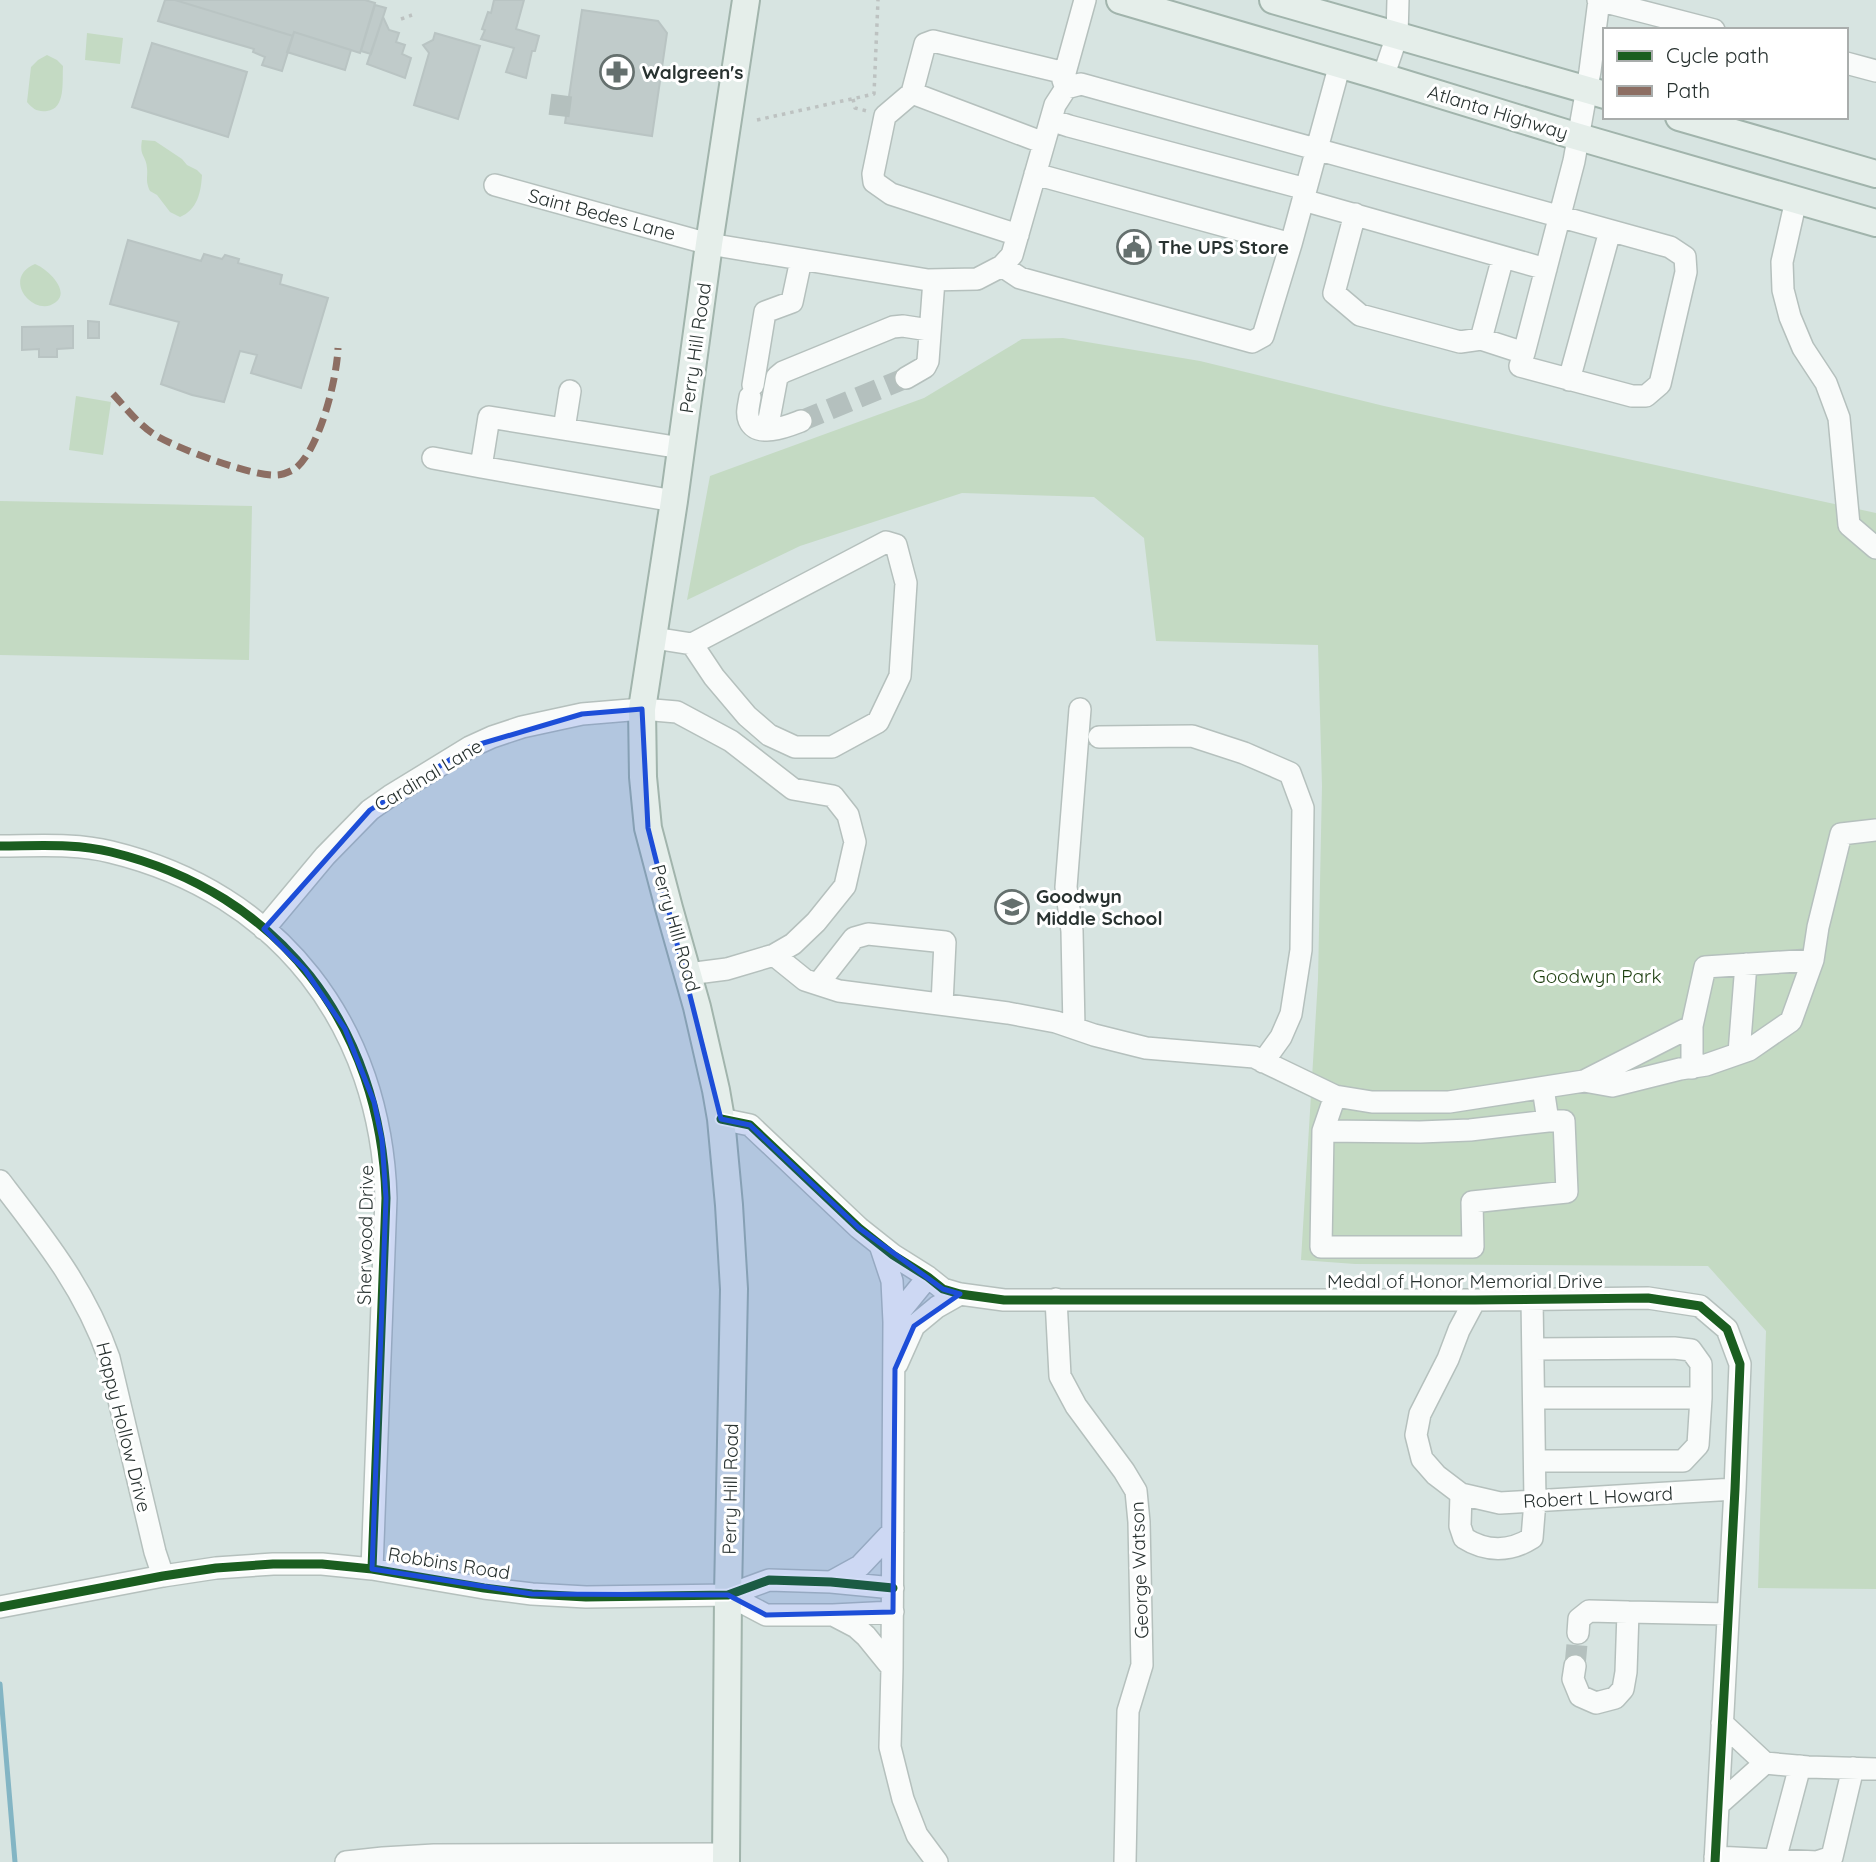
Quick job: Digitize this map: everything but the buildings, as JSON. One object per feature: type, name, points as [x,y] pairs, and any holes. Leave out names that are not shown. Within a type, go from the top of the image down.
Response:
[{"type":"main road","name":"Perry Hill Road","points":[[726,1858],[734,1289],[729,1205],[721,1119],[705,1035],[648,828],[643,777],[642,709],[746,0]]},
{"type":"main road","name":"Atlanta Highway","points":[[1120,0],[1876,223]]},
{"type":"main road","points":[[1273,0],[1322,7],[1397,36],[1596,93]]},
{"type":"main road","points":[[1686,119],[1876,174]]},
{"type":"street","points":[[1085,0],[1065,80],[1055,105],[1012,255],[1002,266],[1020,278],[1252,342],[1264,336],[1340,64]]},
{"type":"street","points":[[1383,77],[1397,36],[1398,0]]},
{"type":"street","points":[[1018,235],[891,194],[874,182],[873,174],[885,116],[912,93],[925,44],[933,41],[1065,80],[1559,217],[1670,247],[1685,257],[1686,272],[1660,384],[1646,396],[1632,397],[1520,366],[1524,353],[1559,217],[1574,161],[1578,137],[1596,93],[1598,0],[1706,28]]},
{"type":"street","points":[[1848,64],[1876,71]]},
{"type":"street","points":[[912,93],[1044,143]]},
{"type":"street","points":[[1051,120],[1305,194],[1355,214],[1546,269]]},
{"type":"street","points":[[1035,174],[1291,244]]},
{"type":"street","name":"Saint Bedes Lane","points":[[495,184],[709,244],[801,260],[934,280],[977,279],[1002,266]]},
{"type":"street","points":[[1796,200],[1782,262],[1783,290],[1790,317],[1803,348],[1826,383],[1839,418],[1849,525],[1876,548]]},
{"type":"street","points":[[1355,214],[1334,293],[1360,314],[1460,342],[1481,338],[1524,353]]},
{"type":"street","points":[[1569,380],[1610,231]]},
{"type":"street","points":[[1481,338],[1503,257]]},
{"type":"street","points":[[801,260],[792,302],[765,312],[747,416],[749,423],[767,430],[780,429],[801,421]]},
{"type":"street","points":[[905,379],[925,367],[928,361],[934,280]]},
{"type":"street","points":[[767,430],[777,377],[783,372],[893,327],[929,330]]},
{"type":"street","points":[[564,429],[570,391]]},
{"type":"street","points":[[481,467],[489,417],[681,447]]},
{"type":"street","points":[[433,458],[674,501]]},
{"type":"street","points":[[654,638],[692,644],[886,542],[896,545],[905,583],[900,676],[878,722],[832,747],[795,747],[769,734],[738,706],[692,644]]},
{"type":"street","name":"Cardinal Lane","points":[[264,929],[325,856],[370,810],[470,747],[522,727],[582,713],[642,709],[677,712],[731,741],[793,789],[833,796],[848,815],[855,842],[845,886],[816,922],[793,944],[774,955],[727,969],[688,974]]},
{"type":"street","points":[[1074,1028],[1072,931],[1066,887],[1080,709]]},
{"type":"street","points":[[1099,737],[1192,736],[1244,753],[1290,773],[1304,808],[1301,950],[1291,1014],[1281,1037],[1263,1062]]},
{"type":"street","points":[[1584,1081],[1612,1086],[1706,1065],[1749,1049],[1791,1021],[1813,960],[1818,927],[1841,834],[1876,830]]},
{"type":"street","name":"Sherwood Drive","points":[[0,845],[65,846],[108,851],[156,865],[195,883],[230,902],[285,948],[326,998],[345,1029],[374,1102],[386,1172],[372,1569]]},
{"type":"street","points":[[818,984],[854,937],[868,934],[944,942],[943,1004]]},
{"type":"street","points":[[774,955],[805,979],[839,991],[1008,1013],[1056,1022],[1146,1048],[1254,1057],[1335,1096],[1372,1102],[1450,1102],[1584,1081],[1692,1026]]},
{"type":"street","points":[[1692,1068],[1692,1026],[1704,967],[1813,960]]},
{"type":"street","points":[[1739,1053],[1746,964]]},
{"type":"street","points":[[1543,1088],[1548,1121]]},
{"type":"street","points":[[1323,1132],[1432,1132],[1564,1121],[1567,1192],[1472,1202],[1473,1247],[1321,1247],[1323,1132],[1335,1096]]},
{"type":"street","name":"Medal of Honor Memorial Drive","points":[[721,1119],[750,1125],[880,1245],[943,1289],[960,1294],[1004,1300],[1475,1300],[1648,1297],[1700,1306],[1727,1329],[1740,1364],[1715,1860]]},
{"type":"street","name":"Happy Hollow Drive","points":[[0,1181],[52,1248],[75,1285],[103,1340],[163,1576]]},
{"type":"street","points":[[880,1245],[892,1281],[895,1369],[890,1747],[903,1799],[917,1835],[937,1862]]},
{"type":"street","points":[[894,1322],[928,1277]]},
{"type":"street","points":[[895,1369],[914,1326],[937,1307],[960,1294]]},
{"type":"street","name":"George Watson","points":[[1056,1299],[1060,1377],[1076,1406],[1136,1491],[1142,1665],[1128,1711],[1125,1862]]},
{"type":"street","points":[[1475,1300],[1420,1414],[1416,1435],[1422,1459],[1436,1475],[1461,1494],[1460,1526],[1464,1538],[1474,1545],[1496,1549],[1519,1546],[1532,1538],[1535,1501],[1532,1299]]},
{"type":"street","points":[[1533,1349],[1674,1348],[1691,1350],[1701,1364],[1698,1445],[1683,1461],[1535,1461]]},
{"type":"street","points":[[1534,1398],[1701,1398]]},
{"type":"street","name":"Robert L Howard","points":[[1461,1494],[1500,1503],[1735,1489]]},
{"type":"street","points":[[831,1581],[860,1566],[893,1531]]},
{"type":"street","name":"Robbins Road","points":[[0,1607],[163,1576],[216,1568],[273,1564],[322,1564],[372,1569],[531,1594],[586,1597],[728,1595]]},
{"type":"street","points":[[728,1595],[769,1580],[831,1581],[892,1588]]},
{"type":"street","points":[[728,1595],[766,1615],[892,1612]]},
{"type":"street","points":[[1578,1633],[1579,1619],[1589,1611],[1728,1614]]},
{"type":"street","points":[[1575,1666],[1573,1679],[1580,1696],[1596,1703],[1615,1698],[1623,1689],[1626,1672],[1628,1612]]},
{"type":"street","points":[[833,1615],[866,1636],[892,1668]]},
{"type":"street","points":[[1722,1723],[1765,1763],[1876,1769]]},
{"type":"street","points":[[1718,1805],[1765,1763]]},
{"type":"street","points":[[1775,1860],[1800,1766]]},
{"type":"street","points":[[1715,1860],[1817,1862],[1832,1857],[1853,1768]]},
{"type":"street","points":[[346,1862],[434,1855],[726,1858]]},
{"type":"path","points":[[757,120],[874,94],[878,0]]},
{"type":"path","points":[[401,19],[412,15]]},
{"type":"highlighted area","points":[[642,709],[648,828],[721,1119],[750,1125],[859,1228],[943,1289],[960,1294],[914,1326],[895,1369],[893,1612],[766,1615],[728,1595],[532,1594],[372,1569],[386,1198],[382,1140],[374,1102],[345,1029],[305,970],[264,929],[370,810],[470,747],[582,714]]},
{"type":"green space","points":[[87,33],[123,38],[120,64],[85,60]]},
{"type":"green space","points":[[47,55],[63,66],[62,93],[53,109],[40,111],[27,102],[31,67]]},
{"type":"green space","points":[[142,140],[155,141],[202,175],[197,200],[186,214],[180,217],[170,212],[157,195],[150,191],[141,150]]},
{"type":"green space","points":[[35,264],[55,280],[61,292],[56,302],[48,306],[31,301],[24,295],[21,287],[25,271]]},
{"type":"green space","name":"Goodwyn Park","points":[[1063,338],[1200,361],[1384,406],[1876,513],[1876,1589],[1758,1588],[1766,1331],[1708,1266],[1355,1264],[1301,1260],[1318,979],[1322,786],[1318,645],[1156,641],[1144,538],[1094,497],[962,493],[800,546],[687,600],[710,476],[924,398],[1022,339]]},
{"type":"green space","points":[[76,396],[111,402],[103,455],[69,450]]},
{"type":"green space","points":[[0,501],[252,506],[249,660],[0,655]]},
{"type":"waterway","points":[[0,1684],[15,1862]]},
{"type":"tunnel","points":[[559,116],[562,93]]},
{"type":"tunnel","points":[[801,421],[906,378]]},
{"type":"tunnel","points":[[1575,1666],[1578,1633]]},
{"type":"marked path","points":[[113,394],[144,426],[165,441],[233,467],[266,474],[282,474],[296,468],[313,445],[331,394],[338,348]]},
{"type":"cycle path","points":[[0,846],[70,846],[111,852],[171,872],[225,899],[271,934],[310,976],[341,1024],[365,1077],[380,1135],[386,1198],[372,1569]]},
{"type":"cycle path","points":[[721,1119],[750,1125],[859,1228],[943,1289],[960,1294],[1004,1300],[1648,1298],[1700,1306],[1727,1329],[1740,1364],[1715,1862]]},
{"type":"cycle path","points":[[0,1607],[163,1576],[216,1568],[273,1564],[322,1564],[372,1569],[484,1588],[586,1597],[728,1595],[769,1580],[893,1588]]},
{"type":"place","name":"Walgreen's","points":[[617,72]]},
{"type":"place","name":"The UPS Store","points":[[1134,247]]},
{"type":"place","name":"Goodwyn Middle School","points":[[1012,907]]}]
